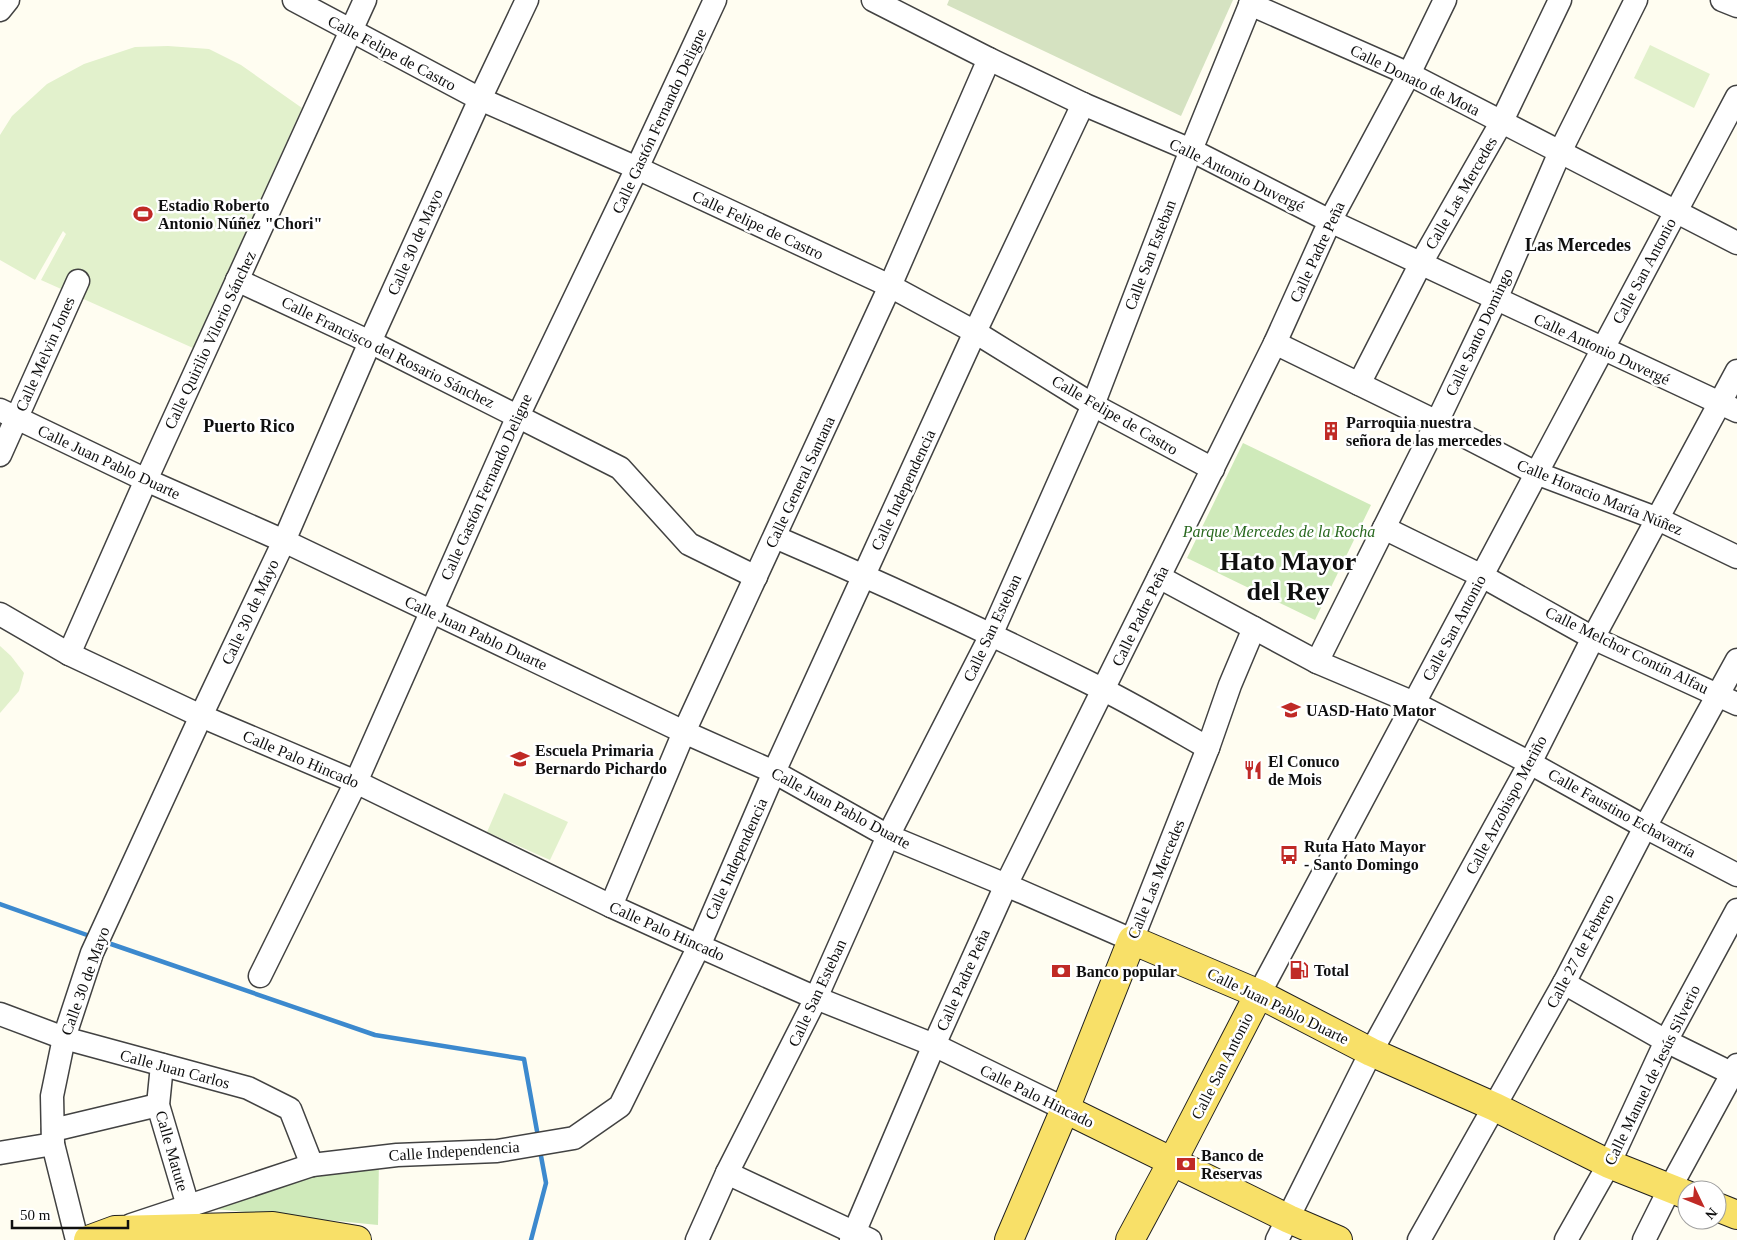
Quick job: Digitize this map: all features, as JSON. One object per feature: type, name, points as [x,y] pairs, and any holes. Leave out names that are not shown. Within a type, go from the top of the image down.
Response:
[{"type":"main road","name":"Calle Juan Pablo Duarte","points":[[1132,940],[1260,994],[1371,1052],[1495,1107],[1609,1164],[1677,1192]]},
{"type":"main road","name":"Calle Las Mercedes","points":[[1009,1240],[1065,1109],[1132,940]]},
{"type":"main road","name":"Calle San Antonio","points":[[1130,1240],[1260,994]]},
{"type":"main road","name":"Calle Palo Hincado","points":[[1065,1109],[1172,1162],[1283,1229],[1338,1240]]},
{"type":"main road","points":[[88,1240],[116,1235],[273,1226],[357,1240]]},
{"type":"street","points":[[0,10],[8,0]]},
{"type":"street","name":"Calle Felipe de Castro","points":[[294,0],[480,99],[637,168],[890,286],[975,332],[1093,405],[1212,469]]},
{"type":"street","name":"Calle Quirilio Vilorio Sánchez","points":[[69,654],[146,480],[365,0]]},
{"type":"street","name":"Calle 30 de Mayo","points":[[77,1240],[53,1137],[52,1096],[64,1038],[92,953],[201,716],[284,542],[370,342],[527,0]]},
{"type":"street","name":"Calle Gastón Fernando Deligne","points":[[260,976],[356,782],[518,416],[715,0]]},
{"type":"street","name":"Calle Antonio Duvergé","points":[[873,0],[901,8],[989,59],[1082,104],[1191,150],[1330,221],[1602,350],[1729,407]]},
{"type":"street","name":"Calle Padre Peña","points":[[858,1238],[934,1045],[1006,884],[1275,343],[1330,221],[1445,0]]},
{"type":"street","name":"Calle Las Mercedes","points":[[1359,384],[1421,263],[1501,123],[1560,0]]},
{"type":"street","name":"Calle Santo Domingo","points":[[1317,662],[1437,422],[1496,299],[1560,152],[1636,0]]},
{"type":"street","points":[[1722,0],[1737,6]]},
{"type":"street","name":"Calle Donato de Mota","points":[[1251,2],[1408,74],[1737,243]]},
{"type":"street","name":"Calle San Esteban","points":[[697,1240],[727,1173],[816,998],[888,836],[991,635],[1093,405],[1191,150],[1251,2]]},
{"type":"street","name":"Calle General Santana","points":[[611,906],[684,732],[890,286],[989,59]]},
{"type":"street","name":"Calle San Antonio","points":[[1260,994],[1737,97]]},
{"type":"street","name":"Calle Independencia","points":[[116,1235],[188,1206],[312,1165],[397,1155],[497,1151],[574,1138],[620,1106],[699,946],[774,772],[975,332],[1082,104]]},
{"type":"street","name":"Calle Francisco del Rosario Sánchez","points":[[237,280],[370,342],[620,468],[689,544],[756,577]]},
{"type":"street","name":"Calle Melvin Jones","points":[[0,454],[8,414],[78,281]]},
{"type":"street","name":"Calle Horacio María Núñez","points":[[1275,343],[1437,422],[1536,473],[1658,519],[1737,556]]},
{"type":"street","name":"Calle Arzobispo Meriño","points":[[1283,1229],[1371,1052],[1530,763],[1593,638],[1658,519],[1729,407],[1737,371]]},
{"type":"street","name":"Calle Juan Pablo Duarte","points":[[8,414],[146,480],[284,542],[684,732],[774,772],[888,836],[1006,884],[1132,940]]},
{"type":"street","name":"Calle Melchor Contín Alfau","points":[[1384,528],[1482,576],[1593,638],[1728,700]]},
{"type":"street","points":[[774,537],[864,575],[991,635],[1104,690],[1208,748]]},
{"type":"street","name":"Calle Faustino Echavarría","points":[[1159,577],[1317,662],[1414,704],[1530,763],[1645,827],[1737,875]]},
{"type":"street","name":"Calle Palo Hincado","points":[[0,614],[69,654],[201,716],[356,782],[611,906],[816,998],[934,1045],[1065,1109]]},
{"type":"street","name":"Calle Las Mercedes","points":[[1132,940],[1208,748],[1230,685],[1254,628]]},
{"type":"street","name":"Calle 27 de Febrero","points":[[1419,1240],[1564,982],[1645,827],[1728,700],[1737,660]]},
{"type":"street","name":"Calle Manuel de Jesús Silverio","points":[[1566,1240],[1609,1164],[1666,1041],[1737,910]]},
{"type":"street","points":[[1564,982],[1666,1041],[1735,1071],[1684,1180]]},
{"type":"street","name":"Calle Juan Carlos","points":[[0,1014],[64,1038],[248,1088],[290,1109],[312,1165]]},
{"type":"street","name":"Calle Matute","points":[[162,1065],[158,1105],[188,1206]]},
{"type":"street","points":[[0,1153],[158,1105]]},
{"type":"street","points":[[727,1173],[858,1238]]},
{"type":"street","points":[[1644,1240],[1677,1193]]},
{"type":"green space","points":[[949,0],[1233,0],[1181,116],[947,5]]},
{"type":"green space","points":[[1650,45],[1710,74],[1694,108],[1634,78]]},
{"type":"green space","name":"Estadio Roberto Antonio Núñez \"Chori\"","points":[[168,46],[209,49],[241,65],[302,108],[193,348],[41,280],[66,234],[63,231],[35,280],[0,260],[0,135],[12,116],[47,84],[84,64],[135,47]]},
{"type":"green space","name":"Parque Mercedes de la Rocha","points":[[1243,443],[1371,505],[1315,620],[1187,558]]},
{"type":"green space","points":[[0,646],[11,656],[24,673],[19,691],[0,713]]},
{"type":"green space","points":[[504,793],[568,822],[550,860],[487,832]]},
{"type":"green space","points":[[379,1157],[378,1225],[215,1209],[312,1165]]},
{"type":"waterway","points":[[0,904],[87,935]]},
{"type":"waterway","points":[[111,944],[375,1035],[524,1059],[537,1131]]},
{"type":"waterway","points":[[531,1240],[546,1183],[541,1156]]},
{"type":"place","name":"Estadio Roberto Antonio Núñez \"Chori\"","points":[[143,214]]},
{"type":"place","name":"Parroquia nuestra señora de las mercedes","points":[[1331,431]]},
{"type":"place","name":"UASD-Hato Mator","points":[[1291,710]]},
{"type":"place","name":"Escuela Primaria Bernardo Pichardo","points":[[520,759]]},
{"type":"place","name":"El Conuco de Mois","points":[[1253,770]]},
{"type":"place","name":"Ruta Hato Mayor - Santo Domingo","points":[[1289,855]]},
{"type":"place","name":"Total","points":[[1299,970]]},
{"type":"place","name":"Banco popular","points":[[1061,971]]},
{"type":"place","name":"Banco de Reservas","points":[[1186,1164]]},
{"type":"district","name":"Las Mercedes","points":[[1578,245]]},
{"type":"district","name":"Puerto Rico","points":[[249,426]]},
{"type":"district","name":"Hato Mayor del Rey","points":[[1288,576]]}]
